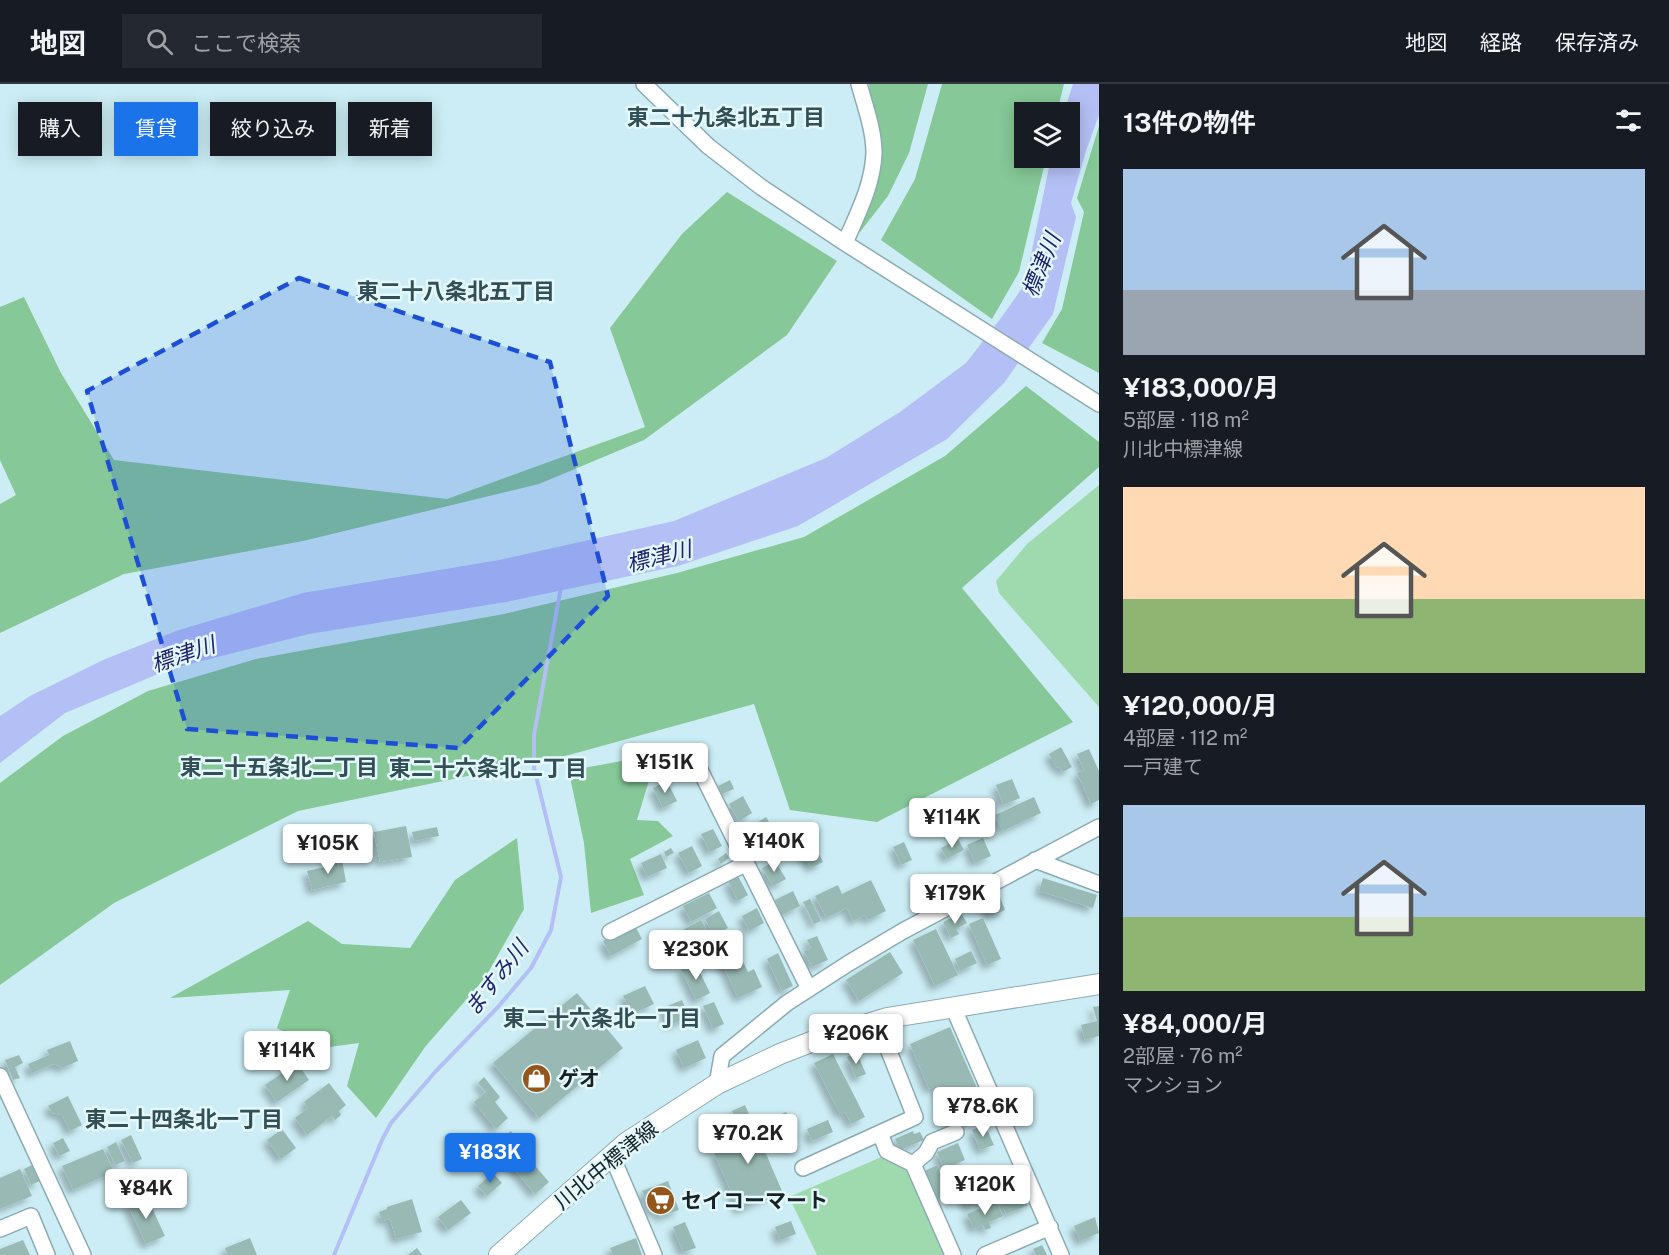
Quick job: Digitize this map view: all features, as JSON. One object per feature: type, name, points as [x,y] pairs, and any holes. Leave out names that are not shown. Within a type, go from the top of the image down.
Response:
[{"type":"main road","name":"川北中標津線","points":[[499,1255],[626,1143],[717,1084],[798,1047],[877,1021],[1099,984]]},
{"type":"street","points":[[644,84],[708,146],[761,187],[1099,405]]},
{"type":"street","points":[[845,243],[866,194],[874,153],[871,128],[859,84]]},
{"type":"street","points":[[699,770],[809,989]]},
{"type":"street","points":[[717,1084],[722,1056],[787,1003],[903,931],[1099,827]]},
{"type":"street","points":[[1035,861],[1099,884]]},
{"type":"street","points":[[610,932],[745,864]]},
{"type":"street","points":[[953,1007],[1061,1255]]},
{"type":"street","points":[[803,1168],[915,1117],[877,1021]]},
{"type":"street","points":[[0,1076],[82,1255]]},
{"type":"street","points":[[913,1164],[926,1153],[932,1142],[956,1132]]},
{"type":"street","points":[[880,1133],[887,1150],[913,1164],[953,1255]]},
{"type":"street","points":[[612,1156],[654,1255]]},
{"type":"street","points":[[0,1229],[32,1216],[48,1255]]},
{"type":"street","points":[[985,1255],[1050,1227]]},
{"type":"highlighted area","points":[[299,278],[550,362],[608,596],[459,748],[187,729],[87,391]]},
{"type":"green space","points":[[869,84],[928,84],[909,153],[888,196],[860,232],[855,228],[876,124]]},
{"type":"green space","points":[[942,84],[1064,84],[1060,102],[1014,102],[1014,168],[1044,168],[1019,272],[992,319],[881,240],[915,179]]},
{"type":"green space","points":[[1099,126],[1099,373],[1042,343],[1062,309],[1084,212],[1077,198]]},
{"type":"green space","points":[[727,192],[837,261],[787,335],[644,440],[539,484],[303,541],[124,574],[0,633],[0,504],[16,495],[0,460],[0,307],[24,297],[61,373],[114,460],[447,499],[645,427],[610,328],[682,234]]},
{"type":"green space","points":[[1026,386],[1099,442],[1099,467],[962,588],[1073,722],[877,822],[790,810],[754,704],[569,755],[298,811],[114,903],[0,985],[0,783],[63,736],[148,691],[256,659],[504,614],[677,573],[804,537],[945,456]]},
{"type":"green space","points":[[1099,485],[1099,707],[999,593],[996,581],[1027,544]]},
{"type":"green space","points":[[644,757],[654,764],[637,820],[658,821],[673,836],[630,859],[644,895],[591,913],[584,843],[570,777],[578,769]]},
{"type":"green space","points":[[517,838],[524,909],[485,978],[425,1047],[376,1118],[347,1086],[359,1043],[314,1049],[277,1028],[290,990],[170,998],[308,921],[342,944],[410,948],[455,880]]},
{"type":"green space","points":[[886,1155],[908,1167],[947,1255],[817,1255],[789,1197]]},
{"type":"water","name":"標津川","points":[[1073,84],[1099,84],[1099,115],[1071,203],[1076,217],[1053,314],[1004,383],[947,439],[798,526],[678,566],[506,602],[309,634],[170,669],[65,713],[0,763],[0,716],[30,696],[103,660],[176,631],[303,593],[499,560],[674,521],[826,458],[900,412],[966,363],[1025,284],[1049,168],[1080,168],[1080,102],[1067,102]]},
{"type":"building","points":[[1061,747],[1072,767],[1063,772],[1059,766],[1057,768],[1049,754]]},
{"type":"building","points":[[1089,749],[1099,771],[1099,800],[1091,804],[1077,773],[1084,770],[1077,754]]},
{"type":"building","points":[[1012,779],[1020,798],[1003,805],[996,785]]},
{"type":"building","points":[[730,780],[734,789],[722,794],[718,786]]},
{"type":"building","points":[[667,781],[677,801],[663,808],[653,788]]},
{"type":"building","points":[[743,796],[752,813],[739,821],[729,804]]},
{"type":"building","points":[[1034,797],[1041,813],[1003,831],[995,815]]},
{"type":"building","points":[[766,817],[776,834],[767,839],[766,836],[762,838],[755,824]]},
{"type":"building","points":[[406,826],[412,857],[380,862],[374,832]]},
{"type":"building","points":[[437,827],[439,836],[414,841],[412,832]]},
{"type":"building","points":[[713,829],[722,846],[710,852],[701,834]]},
{"type":"building","points":[[983,838],[991,856],[975,863],[967,845]]},
{"type":"building","points":[[363,839],[364,849],[352,851],[351,841]]},
{"type":"building","points":[[958,839],[964,850],[947,859],[941,848]]},
{"type":"building","points":[[904,842],[912,860],[901,865],[893,847]]},
{"type":"building","points":[[692,846],[702,866],[689,873],[678,853]]},
{"type":"building","points":[[815,846],[823,862],[811,868],[802,852]]},
{"type":"building","points":[[671,848],[674,853],[666,857],[664,852]]},
{"type":"building","points":[[726,853],[729,858],[721,864],[718,859]]},
{"type":"building","points":[[341,854],[346,882],[312,890],[307,871],[334,865],[332,856]]},
{"type":"building","points":[[661,854],[667,868],[647,877],[641,863]]},
{"type":"building","points":[[775,861],[786,879],[773,886],[762,868]]},
{"type":"building","points":[[738,876],[748,895],[738,901],[728,881]]},
{"type":"building","points":[[1043,878],[1097,895],[1093,908],[1039,891]]},
{"type":"building","points":[[871,880],[886,911],[868,920],[865,915],[853,921],[847,908],[826,918],[815,896],[838,885],[842,894]]},
{"type":"building","points":[[793,891],[800,906],[782,915],[775,900]]},
{"type":"building","points":[[709,893],[717,908],[691,922],[683,906]]},
{"type":"building","points":[[999,895],[1005,910],[990,917],[983,902]]},
{"type":"building","points":[[810,899],[821,921],[814,924],[803,902]]},
{"type":"building","points":[[757,908],[764,923],[749,931],[742,916]]},
{"type":"building","points":[[719,911],[728,928],[714,935],[705,919]]},
{"type":"building","points":[[961,913],[967,923],[956,929],[959,934],[951,938],[943,922]]},
{"type":"building","points":[[983,918],[1001,959],[987,965],[969,924]]},
{"type":"building","points":[[701,920],[706,929],[686,940],[681,931]]},
{"type":"building","points":[[634,924],[642,939],[611,956],[603,941]]},
{"type":"building","points":[[936,929],[958,975],[935,986],[913,940]]},
{"type":"building","points":[[728,931],[748,972],[754,969],[762,987],[738,998],[711,939]]},
{"type":"building","points":[[817,936],[828,960],[812,967],[804,951],[811,948],[807,940]]},
{"type":"building","points":[[971,951],[977,963],[960,971],[955,959]]},
{"type":"building","points":[[890,952],[903,973],[859,1001],[846,980]]},
{"type":"building","points":[[778,953],[793,986],[782,991],[767,959]]},
{"type":"building","points":[[695,962],[710,993],[696,1000],[681,969]]},
{"type":"building","points":[[645,986],[654,1004],[632,1014],[623,996]]},
{"type":"building","points":[[577,993],[623,1048],[539,1118],[493,1063]]},
{"type":"building","points":[[682,1000],[689,1017],[670,1025],[663,1008]]},
{"type":"building","points":[[714,1002],[724,1024],[713,1029],[703,1006]]},
{"type":"building","points":[[1099,1006],[1099,1036],[1085,1040],[1081,1025],[1097,1021],[1093,1007]]},
{"type":"building","points":[[950,1027],[988,1113],[954,1126],[938,1086],[929,1089],[910,1044]]},
{"type":"building","points":[[698,1040],[706,1058],[684,1068],[676,1050]]},
{"type":"building","points":[[70,1041],[78,1061],[62,1068],[54,1064],[32,1073],[28,1064],[49,1055],[47,1050]]},
{"type":"building","points":[[857,1053],[866,1074],[856,1078],[847,1057]]},
{"type":"building","points":[[833,1054],[865,1117],[851,1124],[845,1112],[840,1114],[814,1063]]},
{"type":"building","points":[[19,1055],[23,1063],[15,1067],[20,1078],[13,1080],[5,1060]]},
{"type":"building","points":[[297,1063],[309,1080],[277,1102],[265,1085]]},
{"type":"building","points":[[484,1077],[500,1097],[495,1102],[508,1118],[496,1129],[474,1102],[486,1092],[478,1083]]},
{"type":"building","points":[[329,1083],[346,1105],[339,1111],[341,1115],[335,1120],[332,1116],[307,1135],[295,1118],[308,1108],[304,1102]]},
{"type":"building","points":[[68,1096],[82,1125],[70,1131],[62,1115],[52,1113],[48,1106]]},
{"type":"building","points":[[745,1105],[782,1191],[739,1210],[714,1153],[745,1139],[732,1111]]},
{"type":"building","points":[[786,1112],[792,1125],[783,1129],[777,1116]]},
{"type":"building","points":[[828,1120],[833,1132],[812,1141],[807,1129]]},
{"type":"building","points":[[985,1125],[994,1145],[980,1150],[972,1130]]},
{"type":"building","points":[[282,1129],[296,1148],[281,1159],[267,1140]]},
{"type":"building","points":[[511,1131],[515,1137],[505,1145],[500,1140]]},
{"type":"building","points":[[913,1131],[914,1134],[920,1132],[924,1140],[900,1150],[895,1139]]},
{"type":"building","points":[[131,1135],[142,1159],[133,1163],[121,1140]]},
{"type":"building","points":[[63,1138],[70,1151],[59,1156],[53,1143]]},
{"type":"building","points":[[516,1138],[523,1146],[510,1156],[504,1148]]},
{"type":"building","points":[[116,1142],[125,1161],[115,1165],[107,1147]]},
{"type":"building","points":[[958,1143],[965,1160],[944,1169],[937,1152]]},
{"type":"building","points":[[103,1149],[114,1172],[73,1190],[62,1166]]},
{"type":"building","points":[[523,1152],[549,1182],[535,1194],[509,1163]]},
{"type":"building","points":[[32,1165],[40,1181],[31,1185],[24,1169]]},
{"type":"building","points":[[937,1165],[949,1194],[935,1200],[923,1172]]},
{"type":"building","points":[[1011,1166],[1018,1185],[997,1193],[990,1174]]},
{"type":"building","points":[[20,1169],[32,1196],[0,1209],[0,1178]]},
{"type":"building","points":[[493,1173],[502,1183],[487,1196],[478,1186]]},
{"type":"building","points":[[987,1177],[995,1196],[968,1208],[960,1188]]},
{"type":"building","name":"セイコーマート","points":[[668,1181],[679,1210],[660,1217],[657,1210],[650,1212],[642,1191]]},
{"type":"building","points":[[1021,1190],[1028,1205],[1006,1214],[1000,1199]]},
{"type":"building","points":[[147,1197],[165,1236],[146,1244],[128,1205]]},
{"type":"building","points":[[412,1199],[422,1232],[396,1239],[390,1219],[382,1221],[379,1212]]},
{"type":"building","points":[[461,1200],[471,1213],[448,1230],[438,1217]]},
{"type":"building","points":[[996,1201],[1003,1216],[989,1222],[991,1228],[985,1230],[983,1225],[974,1229],[967,1214]]},
{"type":"building","points":[[1095,1217],[1099,1233],[1080,1241],[1074,1226]]},
{"type":"building","points":[[791,1221],[796,1234],[780,1240],[775,1227]]},
{"type":"building","points":[[685,1222],[696,1248],[683,1252],[673,1227]]},
{"type":"building","points":[[250,1238],[257,1255],[228,1255],[225,1248]]},
{"type":"building","points":[[636,1238],[642,1255],[613,1255],[610,1248]]},
{"type":"building","points":[[23,1240],[30,1255],[0,1255],[0,1249]]},
{"type":"building","points":[[1042,1245],[1047,1255],[1036,1255],[1033,1249]]},
{"type":"building","points":[[417,1248],[422,1255],[408,1255]]},
{"type":"waterway","name":"ますみ川","points":[[334,1255],[391,1123],[531,968],[551,930],[561,877],[534,768],[534,735],[561,587]]},
{"type":"place","name":"ゲオ","points":[[537,1078]]},
{"type":"place","name":"セイコーマート","points":[[660,1200]]},
{"type":"district","name":"東二十九条北五丁目","points":[[726,117]]},
{"type":"district","name":"東二十八条北五丁目","points":[[456,291]]},
{"type":"district","name":"東二十五条北二丁目","points":[[279,767]]},
{"type":"district","name":"東二十六条北二丁目","points":[[488,768]]},
{"type":"district","name":"東二十六条北一丁目","points":[[602,1018]]},
{"type":"district","name":"東二十四条北一丁目","points":[[184,1119]]}]
